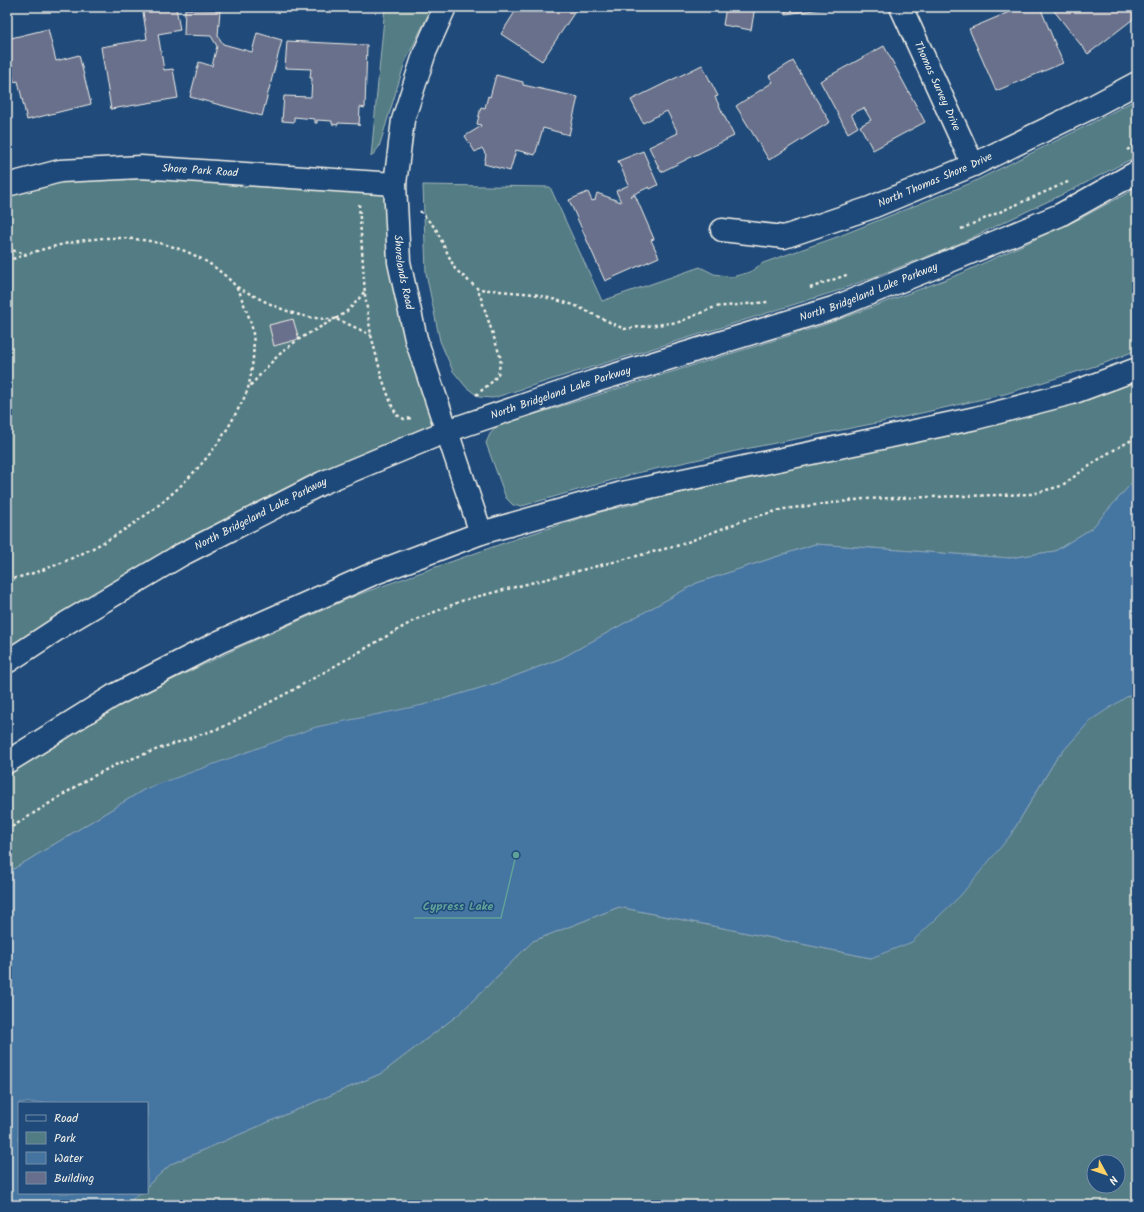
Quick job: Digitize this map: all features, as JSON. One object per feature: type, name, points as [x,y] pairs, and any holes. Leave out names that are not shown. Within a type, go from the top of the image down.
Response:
[{"type":"main road","name":"Shorelands Road","points":[[445,7],[424,52],[403,120],[395,184],[399,262],[416,339],[481,533]]},
{"type":"main road","name":"Thomas Survey Drive","points":[[901,7],[973,165]]},
{"type":"main road","name":"North Thomas Shore Drive","points":[[722,230],[784,237],[870,208],[973,165],[1088,109],[1137,83]]},
{"type":"main road","name":"Shore Park Road","points":[[7,185],[60,171],[141,166],[395,184]]},
{"type":"main road","name":"North Bridgeland Lake Parkway","points":[[7,662],[68,622],[181,555],[322,483],[447,431],[600,380],[833,308],[1060,215],[1137,172]]},
{"type":"main road","points":[[7,762],[113,696],[218,642],[375,572],[481,533],[622,493],[984,416],[1072,393],[1137,370]]},
{"type":"path","points":[[357,182],[365,292],[372,335],[382,378],[397,416],[404,419],[414,418],[440,410],[478,394],[493,381],[498,374],[501,359],[478,289]]},
{"type":"path","points":[[7,261],[47,248],[105,238],[158,242],[184,250],[204,259],[225,275],[237,287],[274,306],[293,313],[315,318],[335,319],[372,335]]},
{"type":"path","points":[[7,249],[26,254]]},
{"type":"path","points":[[7,580],[49,567],[89,551],[122,532],[178,488],[212,451],[228,430],[249,386],[253,360],[253,334],[248,314],[237,287]]},
{"type":"path","points":[[249,386],[272,361],[287,348],[304,336],[344,314],[365,292]]},
{"type":"path","points":[[7,830],[88,779],[109,768],[158,749],[223,728],[415,620],[464,600],[680,545],[747,519],[784,509],[863,499],[1032,494],[1061,486],[1105,455],[1137,437]]},
{"type":"green space","points":[[385,7],[432,7],[405,62],[379,147],[371,157]]},
{"type":"green space","points":[[1137,99],[1137,156],[1074,189],[952,247],[837,291],[493,398],[479,397],[466,387],[453,371],[440,341],[426,273],[423,185],[550,187],[602,301],[700,267],[714,274],[732,277],[750,272],[763,263],[837,237],[971,183]]},
{"type":"green space","points":[[60,171],[395,184],[397,265],[447,431],[322,483],[7,662],[7,185]]},
{"type":"green space","points":[[1137,188],[1137,350],[1105,363],[1005,394],[882,422],[745,449],[637,473],[522,506],[513,505],[506,498],[486,443],[490,434],[497,426],[827,324],[960,274],[1083,217]]},
{"type":"green space","points":[[1137,380],[1137,477],[1092,528],[1055,551],[1010,558],[815,544],[697,583],[562,658],[497,683],[145,789],[7,873],[7,776],[110,710],[244,645],[357,595],[518,538],[600,512],[794,466],[968,432],[1079,401]]},
{"type":"green space","points":[[1137,690],[1137,1205],[126,1205],[138,1194],[148,1194],[148,1185],[171,1164],[382,1073],[459,1014],[533,941],[619,907],[871,958],[1010,836],[1056,759],[1091,719]]},
{"type":"water","points":[[1137,477],[1137,690],[1091,720],[1056,759],[1010,836],[960,896],[912,942],[871,958],[619,907],[533,941],[459,1014],[382,1073],[171,1164],[148,1185],[148,1102],[18,1102],[18,1194],[138,1194],[126,1205],[7,1205],[7,873],[145,789],[316,727],[423,705],[497,683],[562,658],[697,583],[815,544],[1010,558],[1055,551],[1092,528]]},
{"type":"building","points":[[176,7],[180,30],[158,34],[164,70],[173,69],[178,98],[111,109],[101,47],[147,39],[143,12]]},
{"type":"building","points":[[518,7],[578,7],[542,61],[501,34]]},
{"type":"building","points":[[726,7],[755,7],[751,30],[723,25]]},
{"type":"building","points":[[785,7],[828,7],[828,8],[786,14]]},
{"type":"building","points":[[1021,7],[1040,7],[1063,63],[996,91],[969,29]]},
{"type":"building","points":[[1051,7],[1137,7],[1137,16],[1088,54]]},
{"type":"building","points":[[185,9],[220,10],[218,36],[223,44],[252,52],[257,33],[282,40],[262,116],[190,97],[199,62],[212,66],[217,46],[211,36],[184,35]]},
{"type":"building","points":[[48,29],[56,61],[79,55],[91,104],[27,120],[18,81],[14,82],[7,50],[7,39]]},
{"type":"building","points":[[287,41],[367,45],[365,108],[360,107],[359,126],[359,124],[332,124],[332,121],[317,120],[317,123],[315,123],[315,119],[294,117],[294,122],[282,121],[284,96],[311,97],[311,69],[285,68]]},
{"type":"building","points":[[884,46],[925,122],[873,150],[860,126],[871,120],[864,108],[851,114],[858,127],[848,133],[820,81]]},
{"type":"building","points":[[793,61],[830,122],[769,160],[736,106],[773,82],[769,76]]},
{"type":"building","points":[[702,65],[718,96],[715,97],[734,136],[661,172],[649,147],[678,133],[667,111],[643,123],[631,100]]},
{"type":"building","points":[[496,75],[523,82],[523,85],[578,97],[569,135],[543,128],[535,155],[516,150],[510,171],[484,164],[486,155],[482,148],[475,152],[465,136],[480,127],[481,125],[477,124],[481,107],[485,108],[488,96],[490,97]]},
{"type":"building","points":[[643,151],[658,185],[650,189],[649,187],[630,196],[635,195],[654,239],[651,240],[659,257],[605,281],[569,200],[588,192],[592,201],[595,200],[597,193],[621,202],[616,191],[629,185],[618,161]]},
{"type":"building","points":[[293,319],[299,339],[274,346],[269,325]]},
{"type":"place","name":"Cypress Lake","points":[[516,855]]}]
